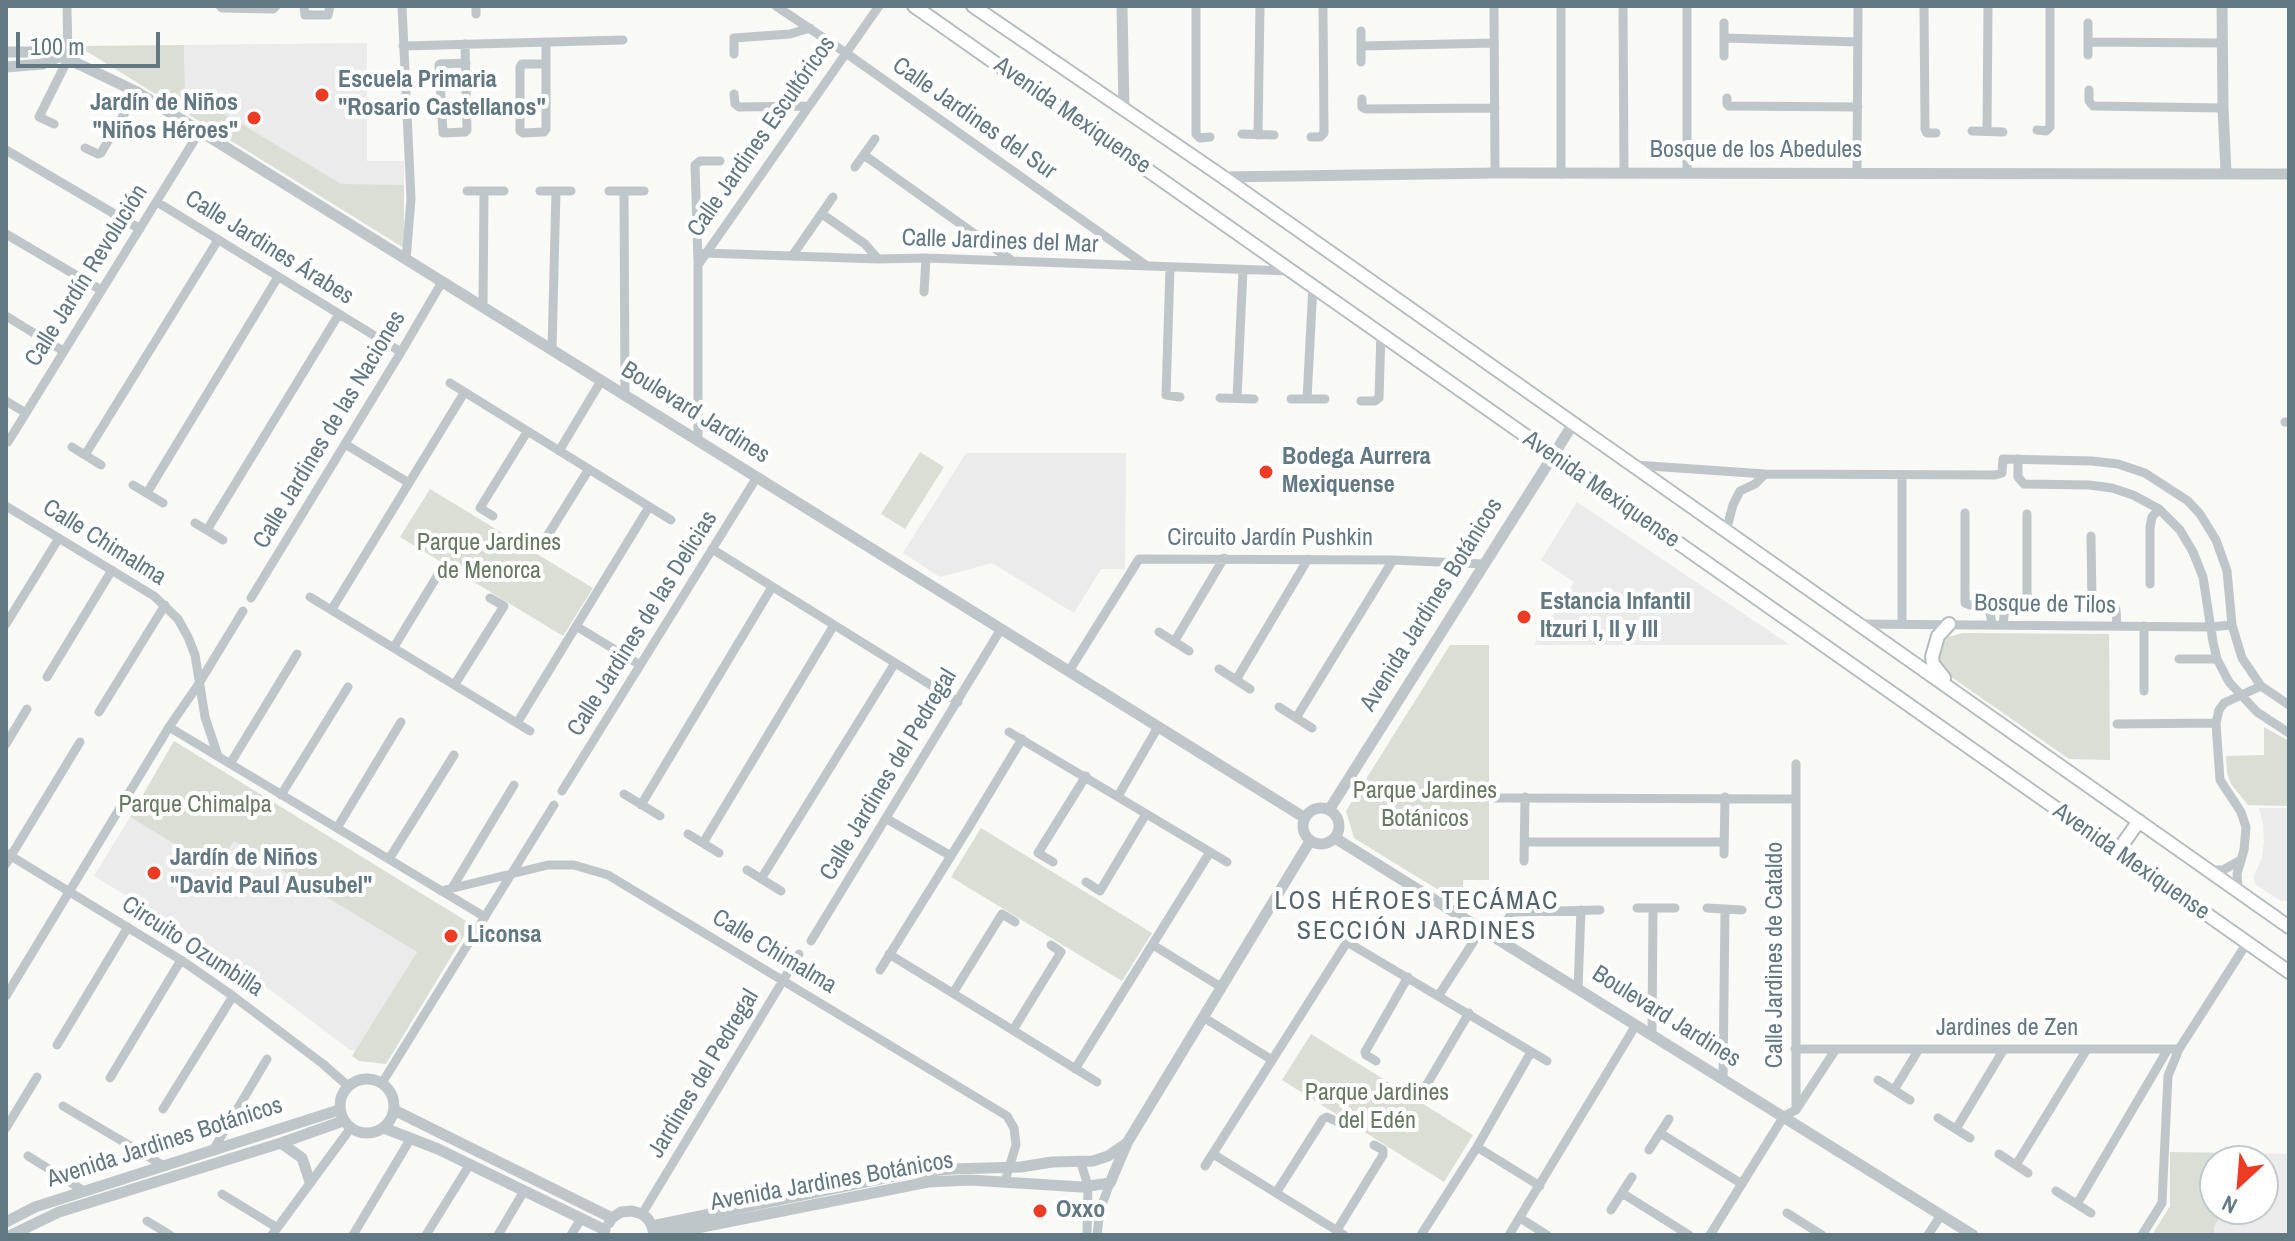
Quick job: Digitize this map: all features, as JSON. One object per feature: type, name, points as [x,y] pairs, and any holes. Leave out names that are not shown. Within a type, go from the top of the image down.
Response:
[{"type":"main road","name":"Avenida Mexiquense","points":[[914,6],[2289,972]]},
{"type":"main road","name":"Avenida Mexiquense","points":[[973,6],[1223,177],[2289,927]]},
{"type":"main road","points":[[1949,624],[1938,636],[1933,648],[1933,664],[1963,697]]},
{"type":"main road","points":[[2117,852],[2139,821]]},
{"type":"street","points":[[54,124],[40,115],[62,58],[67,6]]},
{"type":"street","points":[[220,6],[273,9],[276,6]]},
{"type":"street","points":[[304,6],[305,15],[328,15],[330,6]]},
{"type":"street","points":[[402,6],[411,199],[406,260]]},
{"type":"street","name":"Calle Jardines del Sur","points":[[776,6],[1148,266]]},
{"type":"street","name":"Calle Jardines Escultóricos","points":[[698,441],[698,265],[879,6]]},
{"type":"street","points":[[1122,6],[1124,111]]},
{"type":"street","points":[[1196,6],[1196,134],[1200,138],[1210,137]]},
{"type":"street","points":[[1258,135],[1260,6]]},
{"type":"street","points":[[1311,137],[1320,137],[1324,133],[1323,6]]},
{"type":"street","points":[[1494,6],[1495,173]]},
{"type":"street","points":[[1561,6],[1561,174]]},
{"type":"street","points":[[1623,6],[1624,173]]},
{"type":"street","points":[[1687,6],[1687,173]]},
{"type":"street","points":[[1857,173],[1858,6]]},
{"type":"street","points":[[1924,6],[1925,129],[1927,133],[1936,133]]},
{"type":"street","points":[[1987,131],[1988,6]]},
{"type":"street","points":[[2037,130],[2046,131],[2050,127],[2050,6]]},
{"type":"street","points":[[2222,6],[2226,172]]},
{"type":"street","points":[[1724,23],[1724,56]]},
{"type":"street","points":[[2088,23],[2088,55]]},
{"type":"street","points":[[734,54],[734,38],[790,34],[810,28]]},
{"type":"street","points":[[1361,31],[1361,62]]},
{"type":"street","points":[[1724,38],[1858,42]]},
{"type":"street","points":[[403,46],[623,40]]},
{"type":"street","points":[[546,42],[546,64],[546,129],[544,132],[523,133],[520,131],[520,67],[522,64],[546,64]]},
{"type":"street","points":[[2088,42],[2222,43]]},
{"type":"street","points":[[1361,46],[1494,43]]},
{"type":"street","points":[[465,44],[466,63],[467,130],[443,133],[439,65],[466,63]]},
{"type":"street","name":"Boulevard Jardines","points":[[6,52],[42,52],[62,58],[137,92],[1305,818]]},
{"type":"street","points":[[6,67],[43,64],[62,58]]},
{"type":"street","points":[[2089,90],[2089,101],[2093,106],[2223,108]]},
{"type":"street","points":[[85,148],[101,153],[137,92]]},
{"type":"street","points":[[734,94],[735,104],[739,107],[808,106]]},
{"type":"street","points":[[1727,98],[1729,106],[1858,107]]},
{"type":"street","points":[[1362,99],[1362,107],[1366,109],[1495,108]]},
{"type":"street","name":"Calle Jardín Revolución","points":[[8,442],[200,131]]},
{"type":"street","points":[[1972,131],[2003,132]]},
{"type":"street","points":[[1242,134],[1274,135]]},
{"type":"street","points":[[855,167],[875,139]]},
{"type":"street","points":[[6,150],[140,229]]},
{"type":"street","points":[[864,155],[1013,261]]},
{"type":"street","points":[[698,265],[695,165],[700,161],[720,161]]},
{"type":"street","name":"Bosque de los Abedules","points":[[1223,177],[1495,173],[2289,174]]},
{"type":"street","points":[[467,191],[504,191]]},
{"type":"street","points":[[483,307],[484,191]]},
{"type":"street","points":[[540,191],[571,191]]},
{"type":"street","points":[[552,350],[556,191]]},
{"type":"street","points":[[609,191],[644,191]]},
{"type":"street","points":[[624,191],[625,395]]},
{"type":"street","points":[[792,256],[833,197]]},
{"type":"street","name":"Calle Jardines Árabes","points":[[157,202],[401,352]]},
{"type":"street","points":[[822,214],[865,244],[878,259]]},
{"type":"street","points":[[6,234],[101,290]]},
{"type":"street","points":[[85,455],[218,240]]},
{"type":"street","name":"Calle Jardines del Mar","points":[[705,253],[1293,271]]},
{"type":"street","points":[[924,292],[926,258]]},
{"type":"street","points":[[1170,268],[1166,395],[1180,397]]},
{"type":"street","points":[[1237,398],[1243,270]]},
{"type":"street","points":[[147,493],[278,277]]},
{"type":"street","name":"Calle Jardines de las Naciones","points":[[251,598],[442,282]]},
{"type":"street","points":[[1307,399],[1313,285]]},
{"type":"street","points":[[207,530],[339,314]]},
{"type":"street","points":[[6,316],[63,351]]},
{"type":"street","points":[[1361,401],[1379,398],[1381,332]]},
{"type":"street","points":[[559,451],[601,381]]},
{"type":"street","points":[[450,383],[671,520]]},
{"type":"street","points":[[332,609],[464,393]]},
{"type":"street","points":[[1220,398],[1254,399]]},
{"type":"street","points":[[1291,399],[1325,399]]},
{"type":"street","points":[[6,401],[26,413]]},
{"type":"street","name":"Avenida Jardines Botánicos","points":[[1329,810],[1573,424]]},
{"type":"street","points":[[493,516],[480,508],[527,432]]},
{"type":"street","points":[[345,444],[409,483]]},
{"type":"street","points":[[72,447],[101,465]]},
{"type":"street","points":[[1631,465],[1765,474],[1998,475],[2003,471],[2003,459],[2018,459],[2118,464],[2145,473],[2188,501],[2200,514],[2216,540],[2227,571],[2232,625],[2242,658],[2261,686],[2289,705]]},
{"type":"street","points":[[2018,459],[2018,477],[2024,484],[2112,488],[2159,509],[2180,530],[2203,577],[2217,659],[2229,682],[2263,717],[2289,733]]},
{"type":"street","points":[[527,538],[541,546],[589,469]]},
{"type":"street","points":[[1726,531],[1740,491],[1755,484],[1765,474]]},
{"type":"street","points":[[1902,475],[1902,623]]},
{"type":"street","name":"Calle Jardines de las Delicias","points":[[562,791],[757,477]]},
{"type":"street","points":[[133,485],[163,503]]},
{"type":"street","name":"Calle Chimalma","points":[[6,506],[154,596],[178,619],[195,655],[205,717],[218,756]]},
{"type":"street","points":[[517,723],[649,507]]},
{"type":"street","points":[[2150,584],[2150,527],[2152,517],[2159,509]]},
{"type":"street","points":[[1965,513],[1965,603],[1989,605],[1997,625]]},
{"type":"street","points":[[1997,625],[2005,607],[2027,604],[2027,514]]},
{"type":"street","points":[[195,523],[223,540]]},
{"type":"street","points":[[2091,536],[2092,603],[2114,607],[2117,626]]},
{"type":"street","points":[[6,624],[59,538]]},
{"type":"street","points":[[712,549],[958,702]]},
{"type":"street","points":[[1174,642],[1224,558]]},
{"type":"street","name":"Circuito Jardín Pushkin","points":[[1069,671],[1139,559],[1393,560],[1484,564]]},
{"type":"street","points":[[1236,680],[1308,559]]},
{"type":"street","points":[[1296,718],[1393,560]]},
{"type":"street","points":[[394,647],[442,568],[456,577]]},
{"type":"street","points":[[47,677],[112,570]]},
{"type":"street","points":[[641,805],[772,587]]},
{"type":"street","points":[[310,597],[530,731]]},
{"type":"street","points":[[455,684],[504,606],[490,598]]},
{"type":"street","points":[[99,712],[165,605]]},
{"type":"street","points":[[6,996],[243,611]]},
{"type":"street","name":"Bosque de Tilos","points":[[1859,624],[2232,625]]},
{"type":"street","points":[[703,843],[834,625]]},
{"type":"street","points":[[576,626],[640,665]]},
{"type":"street","points":[[2144,626],[2144,691]]},
{"type":"street","name":"Calle Jardines del Pedregal","points":[[811,941],[1001,629]]},
{"type":"street","points":[[1159,632],[1189,651]]},
{"type":"street","points":[[230,764],[297,654]]},
{"type":"street","points":[[2179,659],[2217,659]]},
{"type":"street","points":[[761,879],[895,663]]},
{"type":"street","points":[[1219,669],[1250,689]]},
{"type":"street","points":[[2247,898],[2238,888],[2237,874],[2246,827],[2241,812],[2220,780],[2216,723],[2224,703],[2261,686]]},
{"type":"street","points":[[281,795],[348,687]]},
{"type":"street","points":[[1279,707],[1312,728]]},
{"type":"street","points":[[6,744],[27,709]]},
{"type":"street","points":[[337,828],[401,722]]},
{"type":"street","points":[[2117,724],[2216,723]]},
{"type":"street","points":[[169,727],[446,890],[485,917]]},
{"type":"street","points":[[1118,796],[1158,727]]},
{"type":"street","points":[[1009,732],[1227,862]]},
{"type":"street","points":[[880,970],[1022,739]]},
{"type":"street","points":[[8,858],[80,742]]},
{"type":"street","points":[[389,859],[454,755]]},
{"type":"street","name":"Calle Jardines de Cataldo","points":[[1796,764],[1796,1110]]},
{"type":"street","points":[[1053,862],[1038,853],[1086,776]]},
{"type":"street","points":[[446,890],[514,785]]},
{"type":"street","points":[[624,794],[660,816]]},
{"type":"street","points":[[1524,861],[1525,797]]},
{"type":"street","points":[[1724,854],[1725,797]]},
{"type":"street","points":[[1495,798],[1796,799]]},
{"type":"street","points":[[382,1083],[554,805]]},
{"type":"street","points":[[1317,808],[1329,810],[1338,819],[1335,838],[1324,844],[1310,841],[1303,828],[1305,818],[1317,808]]},
{"type":"street","points":[[1086,882],[1100,891],[1146,814]]},
{"type":"street","points":[[887,819],[951,856]]},
{"type":"street","points":[[688,834],[719,853]]},
{"type":"street","name":"Boulevard Jardines","points":[[1335,838],[1973,1235]]},
{"type":"street","points":[[1097,1235],[1100,1210],[1127,1143],[1310,841]]},
{"type":"street","points":[[1524,842],[1724,842]]},
{"type":"street","points":[[1075,1069],[1210,852]]},
{"type":"street","name":"Circuito Ozumbilla","points":[[8,858],[181,960],[233,996],[348,1086]]},
{"type":"street","points":[[2208,870],[2223,870],[2241,860]]},
{"type":"street","name":"Calle Chimalma","points":[[446,890],[537,867],[561,865],[598,871],[1007,1116],[1016,1139],[1005,1181]]},
{"type":"street","points":[[747,870],[781,891]]},
{"type":"street","points":[[1637,908],[1675,908]]},
{"type":"street","points":[[1652,1034],[1653,908]]},
{"type":"street","points":[[1707,908],[1742,910]]},
{"type":"street","points":[[1723,1079],[1725,909]]},
{"type":"street","points":[[1578,989],[1581,910]]},
{"type":"street","points":[[1497,939],[1512,912],[1600,910]]},
{"type":"street","points":[[953,993],[1002,914],[1015,922]]},
{"type":"street","points":[[57,1045],[128,927]]},
{"type":"street","points":[[1439,995],[1481,930]]},
{"type":"street","points":[[1205,1166],[1347,942],[1547,1061]]},
{"type":"street","points":[[2077,1204],[2153,1074],[2174,1049],[2247,943]]},
{"type":"street","points":[[1013,1030],[1061,952],[1051,945]]},
{"type":"street","points":[[1153,945],[1221,987]]},
{"type":"street","name":"Jardines del Pedregal","points":[[642,1214],[799,954]]},
{"type":"street","points":[[889,954],[1097,1082]]},
{"type":"street","points":[[110,1078],[181,960]]},
{"type":"street","points":[[1376,1061],[1365,1052],[1408,977]]},
{"type":"street","points":[[163,1109],[233,996]]},
{"type":"street","points":[[1413,1084],[1423,1091],[1469,1013]]},
{"type":"street","points":[[1203,1017],[1272,1060]]},
{"type":"street","points":[[1509,1235],[1636,1025]]},
{"type":"street","name":"Jardines de Zen","points":[[1795,1049],[2174,1049]]},
{"type":"street","points":[[1710,1235],[1784,1116],[1796,1110],[1836,1049]]},
{"type":"street","points":[[1894,1090],[1919,1049]]},
{"type":"street","points":[[1956,1129],[2004,1049]]},
{"type":"street","points":[[2016,1165],[2087,1049]]},
{"type":"street","points":[[2142,1235],[2162,1203],[2168,1076],[2174,1049]]},
{"type":"street","points":[[1421,1235],[1477,1147],[1531,1052]]},
{"type":"street","points":[[213,1150],[267,1059]]},
{"type":"street","points":[[2153,1074],[2168,1076]]},
{"type":"street","points":[[6,1128],[37,1077]]},
{"type":"street","points":[[222,1194],[274,1231],[310,1182],[344,1120],[340,1097],[348,1086],[359,1080],[372,1079],[382,1083],[390,1092],[394,1110],[384,1128],[361,1134],[344,1120]]},
{"type":"street","points":[[1878,1080],[1910,1100]]},
{"type":"street","points":[[63,1106],[164,1166]]},
{"type":"street","points":[[394,1110],[612,1218]]},
{"type":"street","points":[[1276,1193],[1323,1119],[1327,1117],[1338,1122]]},
{"type":"street","points":[[1938,1118],[1970,1138]]},
{"type":"street","points":[[1649,1150],[1669,1119]]},
{"type":"street","name":"Avenida Jardines Botánicos","points":[[7,1221],[35,1207],[213,1150],[344,1120]]},
{"type":"street","name":"Avenida Jardines Botánicos","points":[[11,1235],[59,1212],[281,1143],[344,1120]]},
{"type":"street","points":[[384,1128],[470,1164],[605,1233],[612,1218],[621,1212],[632,1211],[642,1214],[653,1230]]},
{"type":"street","points":[[1660,1133],[1742,1184]]},
{"type":"street","points":[[353,1235],[411,1138]]},
{"type":"street","points":[[281,1143],[302,1158],[310,1182]]},
{"type":"street","name":"Avenida Jardines Botánicos","points":[[653,1230],[909,1173],[1100,1160],[1127,1143]]},
{"type":"street","points":[[1213,1154],[1340,1233],[1383,1155],[1383,1150],[1374,1145]]},
{"type":"street","points":[[1477,1147],[1540,1186]]},
{"type":"street","points":[[1999,1154],[2028,1173]]},
{"type":"street","points":[[28,1156],[84,1191]]},
{"type":"street","points":[[1081,1163],[1088,1186],[1087,1235]]},
{"type":"street","points":[[426,1235],[470,1164]]},
{"type":"street","points":[[1030,1183],[1034,1165]]},
{"type":"street","points":[[1611,1210],[1632,1177]]},
{"type":"street","name":"Avenida Jardines Botánicos","points":[[662,1235],[695,1232],[928,1182],[1005,1181],[1088,1186],[1110,1183]]},
{"type":"street","points":[[498,1235],[524,1191]]},
{"type":"street","points":[[2056,1191],[2091,1213]]},
{"type":"street","points":[[1622,1193],[1689,1235]]},
{"type":"street","points":[[1787,1213],[1822,1235]]},
{"type":"street","points":[[1928,1235],[1941,1215]]},
{"type":"street","points":[[1520,1218],[1547,1235]]},
{"type":"street","points":[[571,1235],[581,1219]]},
{"type":"street","points":[[147,1221],[170,1235]]},
{"type":"street","points":[[1797,1235],[1804,1224]]},
{"type":"street","points":[[24,1227],[36,1235]]},
{"type":"shaded area","name":"Escuela Primaria \"Rosario Castellanos\"","points":[[367,43],[367,161],[404,161],[404,185],[341,185],[185,90],[184,45]]},
{"type":"shaded area","points":[[966,453],[1126,453],[1125,569],[1101,569],[1074,613],[992,563],[940,577],[903,553]]},
{"type":"shaded area","points":[[1577,502],[1790,645],[1534,645],[1574,582],[1541,560]]},
{"type":"shaded area","points":[[2259,808],[2289,808],[2289,901],[2281,901],[2255,884],[2254,876],[2262,858],[2264,842]]},
{"type":"shaded area","points":[[130,817],[214,869],[233,840],[417,952],[356,1051],[350,1050],[228,958],[94,876]]},
{"type":"shaded area","points":[[2279,1154],[2289,1154],[2289,1235],[2216,1235],[2214,1227],[2279,1225]]},
{"type":"green space","points":[[184,45],[185,90],[341,184],[404,185],[404,248],[78,46]]},
{"type":"green space","points":[[920,452],[944,467],[905,529],[881,514]]},
{"type":"green space","name":"Parque Jardines de Menorca","points":[[430,489],[593,588],[563,636],[400,537]]},
{"type":"green space","points":[[1963,633],[2109,634],[2110,760],[2069,759],[1947,674],[1939,659],[1940,649],[1948,637]]},
{"type":"green space","name":"Parque Jardines Botánicos","points":[[1450,645],[1489,645],[1489,880],[1463,880],[1463,905],[1354,838],[1346,811]]},
{"type":"green space","points":[[2264,727],[2289,741],[2289,806],[2248,805],[2231,784],[2227,773],[2226,756],[2264,755]]},
{"type":"green space","name":"Parque Chimalpa","points":[[174,741],[471,924],[386,1064],[359,1061],[352,1056],[417,952],[234,841],[215,869],[130,817]]},
{"type":"green space","points":[[981,828],[1152,933],[1122,981],[951,877]]},
{"type":"green space","name":"Parque Jardines del Edén","points":[[1311,1034],[1473,1135],[1444,1182],[1282,1080]]},
{"type":"green space","points":[[2170,1152],[2199,1152],[2199,1225],[2215,1225],[2216,1235],[2152,1235],[2170,1206]]},
{"type":"place","name":"Escuela Primaria \"Rosario Castellanos\"","points":[[322,95]]},
{"type":"place","name":"Jardín de Niños \"Niños Héroes\"","points":[[254,118]]},
{"type":"place","name":"Bodega Aurrera Mexiquense","points":[[1266,472]]},
{"type":"place","name":"Estancia Infantil Itzuri I, II y III","points":[[1524,617]]},
{"type":"place","name":"Jardín de Niños \"David Paul Ausubel\"","points":[[154,873]]},
{"type":"place","name":"Liconsa","points":[[451,936]]},
{"type":"place","name":"Oxxo","points":[[1040,1211]]},
{"type":"district","name":"LOS HÉROES TECÁMAC SECCIÓN JARDINES","points":[[1417,917]]}]
